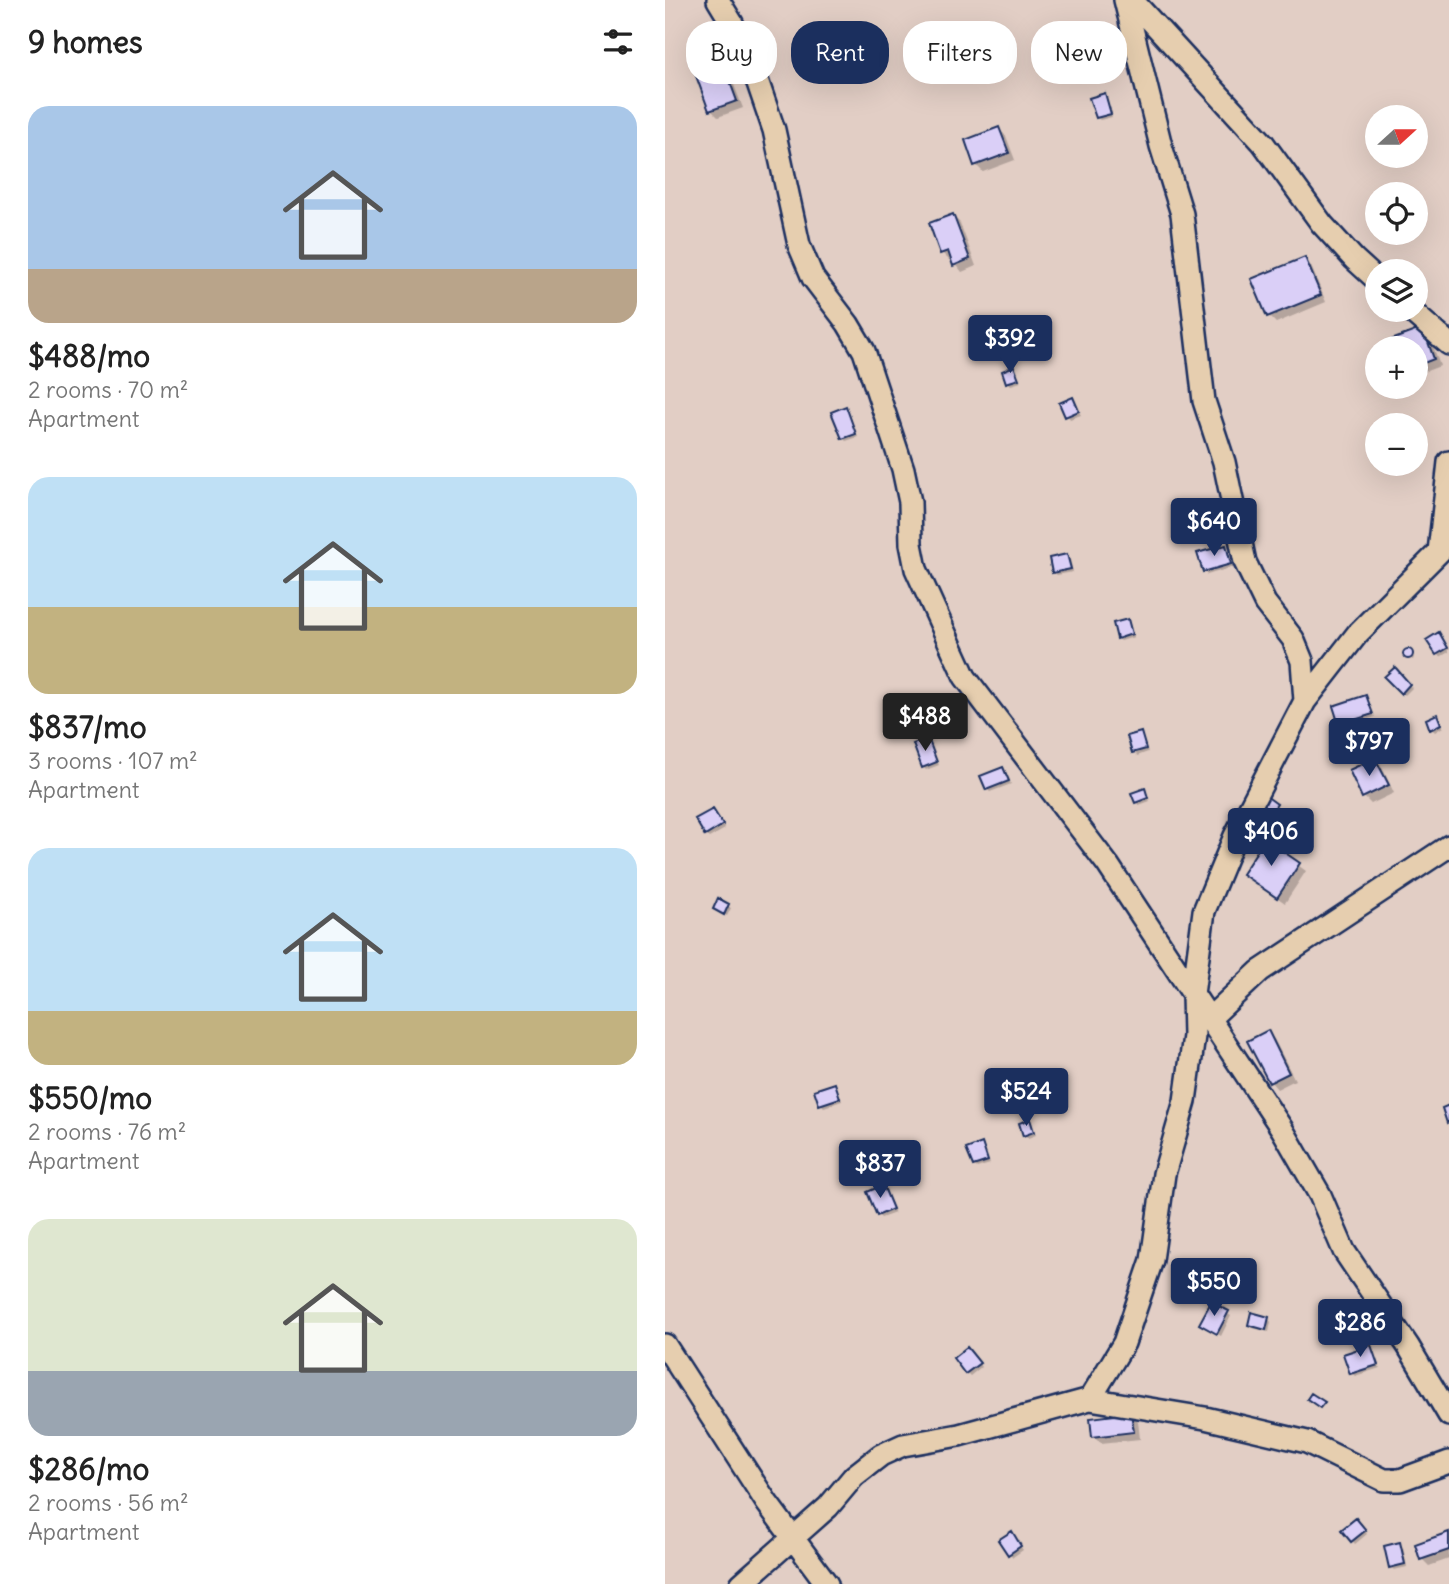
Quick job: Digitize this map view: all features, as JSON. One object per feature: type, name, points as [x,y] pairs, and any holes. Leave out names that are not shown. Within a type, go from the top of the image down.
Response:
[{"type":"street","points":[[718,0],[732,23],[758,83],[774,130],[799,245],[813,278],[848,324],[864,351],[903,469],[910,502],[911,544],[916,569],[965,677],[1108,865],[1282,1129],[1320,1195],[1344,1251],[1408,1346],[1449,1415]]},
{"type":"street","points":[[1125,0],[1161,146],[1182,214],[1204,401],[1224,462],[1245,562],[1265,603],[1293,639],[1302,661],[1305,701]]},
{"type":"street","points":[[1132,0],[1263,143],[1322,224],[1365,269]]},
{"type":"street","points":[[1424,322],[1449,344]]},
{"type":"street","points":[[1090,1399],[1124,1343],[1152,1260],[1164,1174],[1185,1101],[1194,1036],[1193,994],[1204,911],[1235,836],[1305,701],[1358,634],[1444,547],[1449,462]]},
{"type":"street","points":[[1209,1019],[1260,971],[1449,846]]},
{"type":"street","points":[[665,1345],[767,1503],[827,1584]]},
{"type":"street","points":[[741,1584],[828,1507],[854,1476],[881,1454],[903,1445],[959,1435],[1090,1399],[1205,1418],[1307,1442],[1384,1480],[1400,1480],[1449,1462]]},
{"type":"building","points":[[699,84],[731,84],[737,101],[709,111]]},
{"type":"building","points":[[1105,93],[1111,114],[1096,118],[1089,98]]},
{"type":"building","points":[[999,127],[1009,153],[974,166],[965,140]]},
{"type":"building","points":[[953,214],[970,259],[953,266],[948,251],[940,254],[929,223]]},
{"type":"building","points":[[1305,257],[1321,295],[1267,317],[1251,279]]},
{"type":"building","points":[[1423,328],[1426,336],[1402,336]]},
{"type":"building","points":[[1428,342],[1434,359],[1428,361]]},
{"type":"building","points":[[1014,366],[1019,379],[1006,383],[1002,371]]},
{"type":"building","points":[[1073,397],[1079,411],[1065,417],[1059,403]]},
{"type":"building","points":[[846,406],[856,434],[842,439],[831,412]]},
{"type":"building","points":[[1226,545],[1231,564],[1203,572],[1197,553]]},
{"type":"building","points":[[1067,554],[1071,569],[1052,573],[1049,558]]},
{"type":"building","points":[[1128,619],[1132,634],[1117,639],[1113,623]]},
{"type":"building","points":[[1439,632],[1448,648],[1436,655],[1426,640]]},
{"type":"building","points":[[1408,649],[1412,650],[1412,658],[1408,659],[1404,658],[1403,654],[1404,650]]},
{"type":"building","points":[[1395,667],[1410,684],[1401,694],[1384,677]]},
{"type":"building","points":[[1366,695],[1373,714],[1339,725],[1333,706]]},
{"type":"building","points":[[1437,714],[1441,724],[1430,730],[1426,719]]},
{"type":"building","points":[[1141,732],[1146,749],[1132,753],[1127,736]]},
{"type":"building","points":[[928,738],[937,762],[922,768],[913,744]]},
{"type":"building","points":[[1375,758],[1389,785],[1362,798],[1349,770]]},
{"type":"building","points":[[1003,767],[1009,781],[986,790],[980,776]]},
{"type":"building","points":[[1145,788],[1148,798],[1135,803],[1131,793]]},
{"type":"building","points":[[1266,796],[1277,804],[1269,816],[1257,808]]},
{"type":"building","points":[[713,809],[723,825],[705,836],[695,819]]},
{"type":"building","points":[[1265,839],[1300,863],[1277,898],[1242,874]]},
{"type":"building","points":[[718,898],[729,904],[724,915],[713,909]]},
{"type":"building","points":[[1268,1030],[1289,1073],[1269,1083],[1247,1041]]},
{"type":"building","points":[[835,1083],[840,1098],[819,1105],[814,1090]]},
{"type":"building","points":[[1449,1105],[1449,1122],[1447,1123],[1442,1108]]},
{"type":"building","points":[[1030,1119],[1034,1132],[1023,1136],[1019,1123]]},
{"type":"building","points":[[982,1143],[988,1161],[973,1166],[966,1149]]},
{"type":"building","points":[[883,1185],[893,1209],[877,1216],[867,1192]]},
{"type":"building","points":[[1211,1302],[1229,1311],[1217,1334],[1199,1324]]},
{"type":"building","points":[[1251,1312],[1269,1317],[1266,1330],[1248,1325]]},
{"type":"building","points":[[1371,1345],[1378,1365],[1350,1374],[1343,1354]]},
{"type":"building","points":[[967,1347],[980,1363],[965,1374],[953,1358]]},
{"type":"building","points":[[1311,1393],[1325,1402],[1320,1408],[1307,1399]]},
{"type":"building","points":[[1131,1413],[1134,1432],[1092,1437],[1090,1418]]},
{"type":"building","points":[[1356,1518],[1366,1530],[1351,1542],[1341,1530]]},
{"type":"building","points":[[1012,1531],[1021,1546],[1008,1555],[998,1540]]},
{"type":"building","points":[[1449,1532],[1449,1550],[1420,1560],[1415,1544]]},
{"type":"building","points":[[1400,1542],[1405,1564],[1389,1568],[1384,1546]]}]
